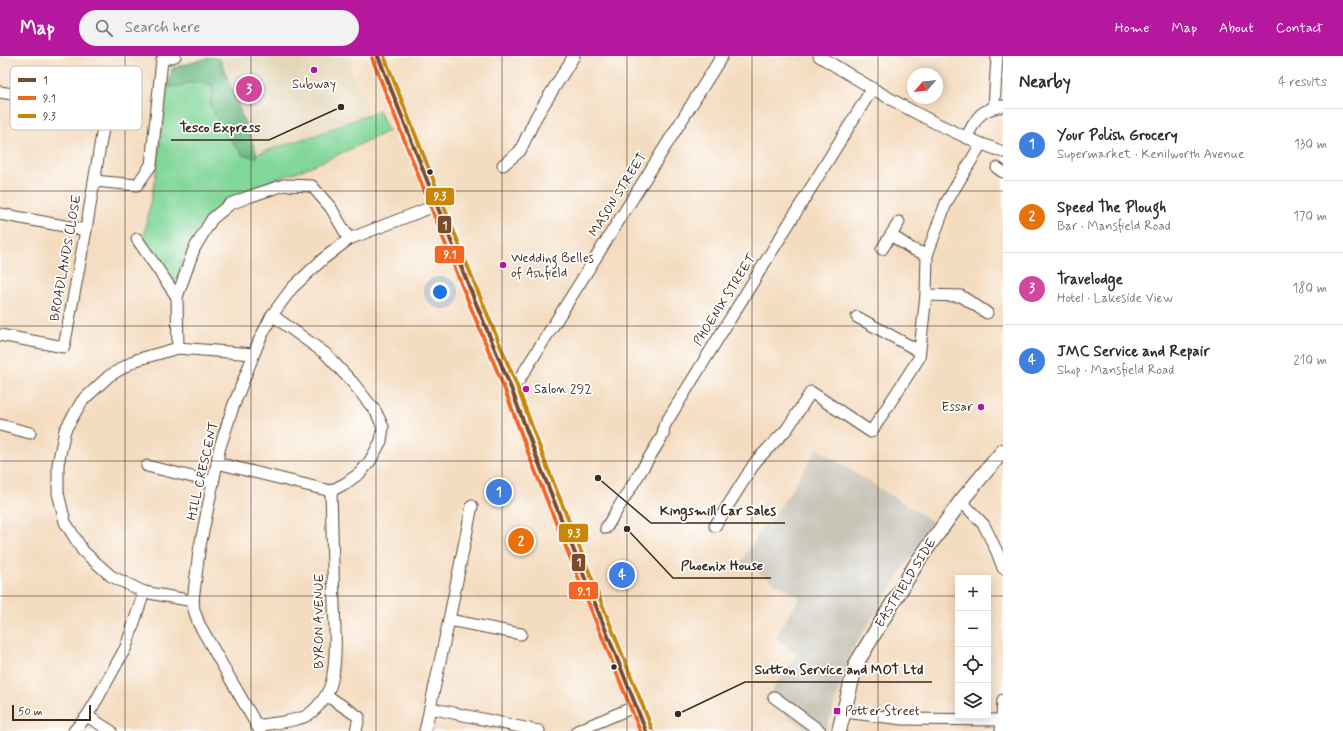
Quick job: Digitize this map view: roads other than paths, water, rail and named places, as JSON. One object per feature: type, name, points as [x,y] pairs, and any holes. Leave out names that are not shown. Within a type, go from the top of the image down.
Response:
[{"type":"main road","points":[[378,56],[646,731]]},
{"type":"street","points":[[94,181],[137,185],[151,165],[162,60],[175,56]]},
{"type":"street","points":[[503,165],[520,151],[536,117],[574,56]]},
{"type":"street","name":"MASON STREET","points":[[511,388],[519,380],[722,56]]},
{"type":"street","points":[[819,56],[916,114],[966,138],[1003,152]]},
{"type":"street","points":[[966,138],[979,114],[999,106],[997,56]]},
{"type":"street","name":"PHOENIX STREET","points":[[606,528],[663,435],[664,426],[872,89]]},
{"type":"street","name":"BROADLANDS CLOSE","points":[[0,92],[10,94]]},
{"type":"street","name":"BROADLANDS CLOSE","points":[[0,335],[64,347],[103,130]]},
{"type":"street","points":[[715,526],[756,461],[787,429],[811,392],[871,432],[919,358],[926,295],[927,255],[946,202],[981,144]]},
{"type":"street","points":[[178,348],[177,297],[194,249],[212,219],[231,204],[284,185],[312,186],[331,208],[349,239]]},
{"type":"street","name":"HILL CRESCENT","points":[[259,728],[200,624],[194,610],[193,601],[198,552],[217,463],[233,407],[253,354],[272,315],[292,288],[323,259],[349,239],[437,205]]},
{"type":"street","points":[[0,214],[86,230]]},
{"type":"street","points":[[882,249],[899,222]]},
{"type":"street","points":[[891,235],[912,249],[927,255]]},
{"type":"street","points":[[137,239],[177,297]]},
{"type":"street","points":[[926,295],[961,296],[987,313]]},
{"type":"street","points":[[217,463],[331,491],[360,473],[370,461],[381,441],[383,427],[376,412],[353,383],[326,354],[272,315]]},
{"type":"street","points":[[857,317],[919,351]]},
{"type":"street","points":[[193,601],[144,592],[111,576],[84,551],[65,522],[58,493],[58,464],[65,430],[82,401],[109,376],[136,360],[178,348],[253,354]]},
{"type":"street","points":[[0,425],[30,433]]},
{"type":"street","name":"EASTFIELD SIDE","points":[[839,731],[856,664],[918,561],[961,501],[1003,451]]},
{"type":"street","points":[[147,466],[213,482]]},
{"type":"street","name":"BYRON AVENUE","points":[[259,728],[307,716],[318,706],[326,695],[332,682],[335,635],[331,491]]},
{"type":"street","points":[[961,501],[984,525],[1003,568]]},
{"type":"street","points":[[425,731],[472,506]]},
{"type":"street","points":[[74,731],[87,716],[126,647],[144,592]]},
{"type":"street","points":[[449,620],[521,634]]},
{"type":"street","points":[[326,695],[359,717],[356,731]]},
{"type":"street","points":[[774,698],[820,731]]},
{"type":"street","points":[[844,712],[903,719],[1002,726],[1003,700]]},
{"type":"street","points":[[577,731],[636,706]]},
{"type":"street","points":[[430,708],[531,730]]},
{"type":"street","points":[[87,716],[111,731]]},
{"type":"place","name":"Subway","points":[[314,70]]},
{"type":"place","name":"Travelodge","points":[[249,89]]},
{"type":"place","name":"Tesco Express","points":[[341,107]]},
{"type":"place","name":"Wedding Belles of Ashfield","points":[[503,265]]},
{"type":"place","name":"Salon 292","points":[[526,389]]},
{"type":"place","name":"Essar","points":[[981,407]]},
{"type":"place","name":"Kingsmill Car Sales","points":[[598,478]]},
{"type":"place","name":"Your Polish Grocery","points":[[499,492]]},
{"type":"place","name":"Phoenix House","points":[[627,529]]},
{"type":"place","name":"Speed The Plough","points":[[521,541]]},
{"type":"place","name":"JMC Service and Repair","points":[[622,575]]},
{"type":"place","name":"Potter Street","points":[[837,711]]},
{"type":"place","name":"Sutton Service and MOT Ltd","points":[[678,714]]}]
